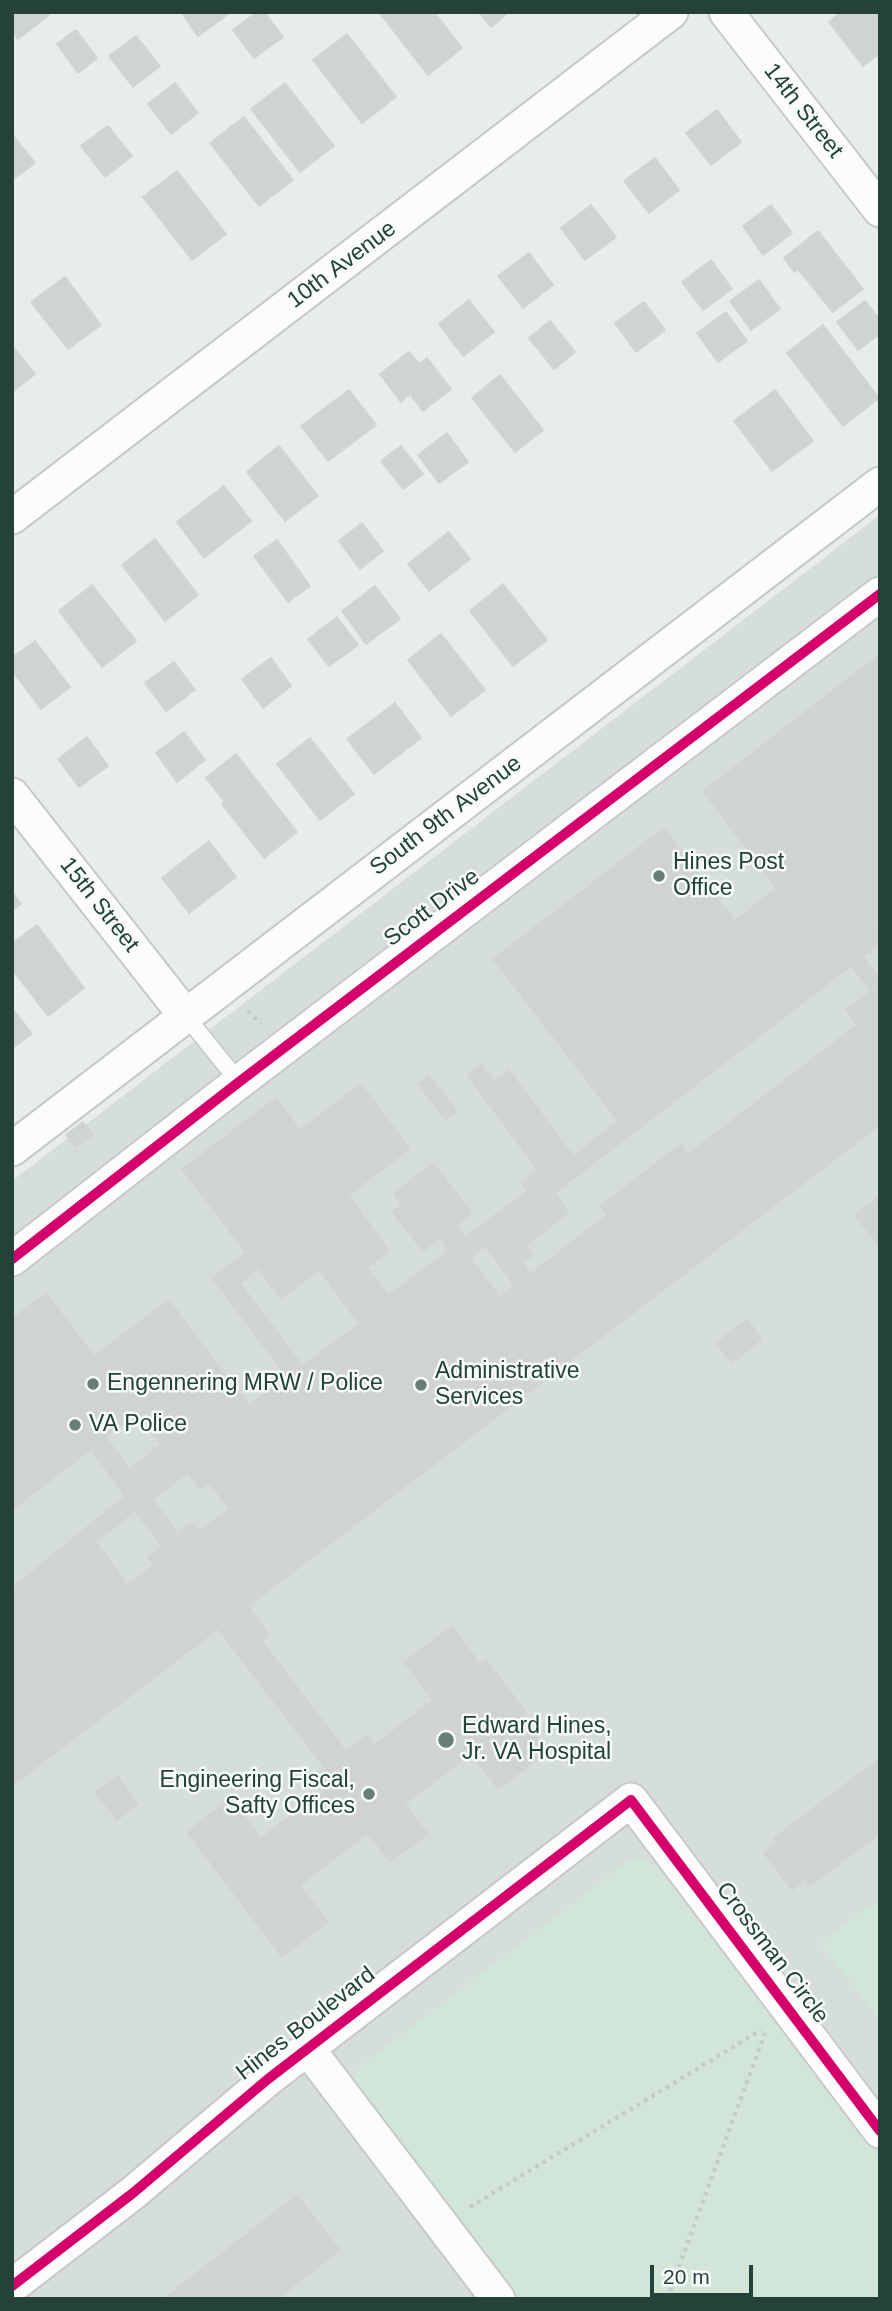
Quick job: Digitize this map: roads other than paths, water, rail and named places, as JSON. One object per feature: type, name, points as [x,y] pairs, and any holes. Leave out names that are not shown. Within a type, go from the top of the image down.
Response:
[{"type":"street","name":"10th Avenue","points":[[12,517],[671,12]]},
{"type":"street","name":"14th Street","points":[[726,12],[880,210]]},
{"type":"street","name":"South 9th Avenue","points":[[12,1149],[880,484]]},
{"type":"street","name":"Scott Drive","points":[[12,1259],[239,1082],[880,594]]},
{"type":"street","name":"15th Street","points":[[12,795],[185,1015]]},
{"type":"street","name":"Hines Boulevard","points":[[12,2286],[133,2193],[268,2079],[631,1800]]},
{"type":"street","name":"Crossman Circle","points":[[631,1800],[880,2131]]},
{"type":"street","points":[[308,2049],[498,2299]]},
{"type":"lane","points":[[185,1015],[239,1082]]},
{"type":"place","name":"Hines Post Office","points":[[659,876]]},
{"type":"place","name":"Engennering MRW / Police","points":[[93,1384]]},
{"type":"place","name":"Administrative Services","points":[[421,1385]]},
{"type":"place","name":"VA Police","points":[[75,1425]]},
{"type":"place","name":"Edward Hines, Jr. VA Hospital","points":[[446,1740]]},
{"type":"place","name":"Engineering Fiscal, Safty Offices","points":[[369,1794]]}]
